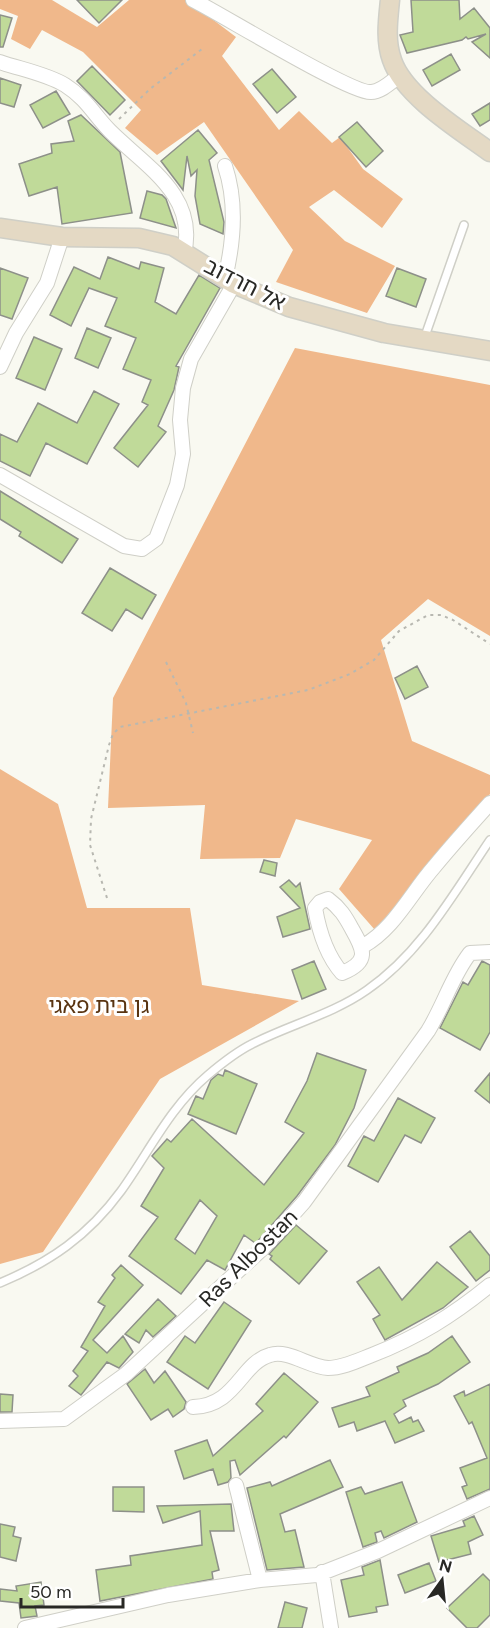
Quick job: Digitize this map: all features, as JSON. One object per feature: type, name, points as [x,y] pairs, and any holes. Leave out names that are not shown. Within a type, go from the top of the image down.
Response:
[{"type":"street","points":[[193,0],[322,71],[366,92],[379,90],[399,76]]},
{"type":"street","points":[[390,0],[388,39],[391,59],[399,76],[409,88],[452,124],[490,152]]},
{"type":"street","points":[[0,62],[64,85],[93,107],[108,129],[164,181],[179,201],[188,235],[184,252]]},
{"type":"street","points":[[0,475],[124,546],[142,549],[156,539],[177,485],[183,454],[180,420],[183,388],[191,359],[229,281],[233,218],[230,182],[225,166]]},
{"type":"street","name":"אל חרדוב","points":[[0,228],[62,237],[139,238],[173,246],[229,281],[289,308],[423,341],[490,351]]},
{"type":"street","points":[[0,367],[16,333],[47,283],[62,237]]},
{"type":"street","points":[[363,946],[375,939],[389,925],[433,867],[490,803]]},
{"type":"street","points":[[328,899],[341,908],[363,946],[363,954],[355,968],[342,973],[332,962],[318,924],[315,908],[320,902],[328,899]]},
{"type":"street","name":"Ras Albostan","points":[[0,1421],[64,1419],[126,1374],[263,1248],[304,1202],[428,1030],[444,1005],[457,969],[471,952],[490,952]]},
{"type":"street","points":[[193,1407],[205,1407],[218,1402],[261,1359],[271,1354],[282,1354],[317,1366],[338,1367],[411,1340],[490,1285]]},
{"type":"street","points":[[236,1485],[260,1580]]},
{"type":"street","points":[[24,1628],[168,1595],[322,1572],[378,1551],[490,1498]]},
{"type":"street","points":[[322,1572],[332,1628]]},
{"type":"lane","points":[[423,341],[464,225]]},
{"type":"lane","points":[[0,1283],[39,1266],[66,1248],[90,1227],[121,1192],[166,1122],[206,1077],[251,1044],[367,990],[409,954],[437,920],[490,840]]},
{"type":"path","points":[[108,129],[150,89],[202,48]]},
{"type":"path","points":[[107,898],[90,845],[91,819],[113,734],[129,724],[308,690],[350,674],[374,660],[399,631],[428,615],[441,615],[453,620],[490,644]]},
{"type":"path","points":[[166,663],[189,714],[193,733]]},
{"type":"green space","points":[[0,0],[52,0],[97,27],[129,0],[187,0],[236,37],[222,56],[279,130],[299,111],[332,143],[340,137],[363,169],[403,199],[382,228],[334,190],[309,207],[345,241],[395,266],[367,313],[276,282],[293,250],[204,122],[157,155],[125,128],[141,110],[83,52],[42,30],[30,49],[11,39],[18,16],[0,9]]},
{"type":"green space","points":[[295,348],[490,385],[490,636],[428,599],[381,640],[412,741],[490,775],[490,794],[375,930],[339,889],[372,840],[296,819],[280,858],[200,859],[205,805],[108,808],[113,698]]},
{"type":"green space","name":"גן בית פאגי","points":[[0,769],[58,804],[87,908],[190,908],[202,985],[299,1001],[160,1079],[43,1252],[0,1264]]},
{"type":"building","points":[[77,0],[122,0],[99,23]]},
{"type":"building","points":[[411,0],[459,0],[460,19],[474,8],[490,28],[490,58],[472,42],[486,34],[407,53],[400,35],[413,32]]},
{"type":"building","points":[[0,15],[12,18],[3,47],[0,47]]},
{"type":"building","points":[[451,54],[460,70],[432,86],[423,70]]},
{"type":"building","points":[[92,66],[125,100],[110,115],[77,81]]},
{"type":"building","points":[[272,69],[296,97],[277,113],[253,84]]},
{"type":"building","points":[[0,78],[21,85],[14,107],[0,103]]},
{"type":"building","points":[[56,91],[70,114],[43,128],[30,105]]},
{"type":"building","points":[[490,103],[490,120],[480,126],[472,114]]},
{"type":"building","points":[[81,115],[120,152],[132,213],[62,224],[57,187],[29,196],[19,164],[52,153],[51,144],[74,141],[68,121]]},
{"type":"building","points":[[357,122],[383,151],[366,167],[339,137]]},
{"type":"building","points":[[198,130],[217,153],[209,160],[224,222],[223,234],[200,224],[195,196],[197,170],[191,176],[187,156],[183,190],[161,161]]},
{"type":"building","points":[[147,191],[162,195],[166,199],[176,228],[140,218]]},
{"type":"building","points":[[108,257],[139,269],[141,262],[164,268],[155,302],[176,314],[199,275],[220,288],[176,366],[179,367],[174,390],[158,426],[166,432],[138,467],[114,448],[148,405],[142,402],[151,380],[123,369],[136,338],[105,326],[117,298],[89,288],[71,326],[50,315],[74,267],[100,279]]},
{"type":"building","points":[[0,268],[28,278],[12,319],[0,315]]},
{"type":"building","points":[[397,268],[426,279],[416,307],[386,296]]},
{"type":"building","points":[[87,328],[111,338],[98,368],[75,358]]},
{"type":"building","points":[[34,337],[62,349],[45,390],[16,378]]},
{"type":"building","points":[[94,391],[119,404],[87,464],[46,443],[30,476],[0,461],[0,434],[17,442],[38,403],[77,423]]},
{"type":"building","points":[[0,491],[78,539],[62,563],[19,536],[21,532],[0,519]]},
{"type":"building","points":[[110,568],[156,595],[142,619],[126,609],[112,631],[82,613]]},
{"type":"building","points":[[417,666],[428,687],[405,699],[395,678]]},
{"type":"building","points":[[264,860],[277,863],[275,876],[260,872]]},
{"type":"building","points":[[289,880],[296,887],[300,883],[310,929],[283,937],[277,917],[300,908],[280,887]]},
{"type":"building","points":[[314,961],[326,989],[302,999],[292,970]]},
{"type":"building","points":[[482,961],[490,965],[490,1032],[480,1050],[440,1028],[463,982],[468,985]]},
{"type":"building","points":[[317,1053],[366,1070],[354,1108],[335,1145],[297,1196],[257,1242],[255,1243],[244,1235],[225,1270],[207,1260],[181,1294],[129,1256],[158,1217],[141,1206],[164,1168],[152,1156],[167,1139],[171,1142],[192,1119],[264,1185],[304,1133],[285,1122],[307,1081]],"holes":[[[200,1200],[217,1216],[195,1254],[175,1239]]]},
{"type":"building","points":[[225,1070],[257,1084],[236,1134],[188,1114],[196,1096],[203,1099],[211,1080],[218,1074],[223,1076]]},
{"type":"building","points":[[490,1073],[490,1103],[475,1091]]},
{"type":"building","points":[[398,1098],[435,1118],[421,1143],[405,1135],[378,1182],[348,1166],[364,1136],[374,1141]]},
{"type":"building","points":[[296,1225],[327,1251],[299,1284],[270,1259],[272,1256],[269,1254]]},
{"type":"building","points":[[470,1231],[490,1256],[490,1270],[476,1281],[450,1247]]},
{"type":"building","points":[[437,1262],[468,1287],[443,1308],[385,1340],[373,1319],[380,1315],[357,1282],[379,1267],[402,1300]]},
{"type":"building","points":[[121,1265],[143,1285],[93,1340],[107,1353],[123,1336],[133,1352],[119,1368],[107,1362],[81,1395],[69,1386],[78,1376],[73,1371],[88,1351],[81,1347],[105,1306],[98,1302],[115,1278],[112,1275]]},
{"type":"building","points":[[158,1299],[176,1316],[153,1337],[146,1330],[139,1343],[125,1334]]},
{"type":"building","points":[[224,1302],[251,1321],[208,1389],[167,1362],[185,1336],[195,1343]]},
{"type":"building","points":[[452,1336],[470,1362],[438,1384],[403,1400],[406,1406],[394,1414],[399,1423],[411,1417],[413,1422],[418,1420],[424,1431],[395,1443],[385,1421],[357,1431],[354,1422],[339,1427],[332,1408],[370,1396],[366,1387],[399,1372],[397,1367],[428,1353]]},
{"type":"building","points":[[145,1369],[154,1383],[165,1371],[186,1402],[184,1409],[173,1417],[168,1409],[151,1420],[127,1384]]},
{"type":"building","points":[[284,1373],[318,1402],[286,1438],[284,1436],[240,1475],[235,1460],[230,1461],[231,1478],[228,1482],[218,1485],[213,1469],[184,1479],[175,1451],[207,1440],[213,1456],[263,1411],[256,1404]]},
{"type":"building","points":[[490,1384],[490,1489],[467,1499],[462,1487],[467,1485],[460,1468],[487,1458],[472,1422],[469,1424],[454,1396],[464,1391],[465,1396]]},
{"type":"building","points":[[0,1394],[13,1395],[12,1412],[0,1412]]},
{"type":"building","points":[[330,1460],[343,1487],[280,1514],[285,1532],[295,1530],[304,1567],[267,1570],[247,1488],[270,1482],[272,1486]]},
{"type":"building","points":[[402,1482],[417,1522],[384,1538],[381,1531],[375,1533],[377,1542],[363,1547],[346,1492],[361,1487],[365,1494]]},
{"type":"building","points":[[113,1487],[144,1487],[144,1512],[113,1511]]},
{"type":"building","points":[[231,1504],[234,1531],[210,1531],[219,1570],[212,1572],[213,1579],[100,1601],[96,1570],[131,1565],[130,1556],[202,1545],[200,1511],[163,1523],[157,1506]]},
{"type":"building","points":[[474,1516],[483,1535],[468,1542],[471,1554],[439,1562],[431,1536],[465,1526],[463,1521]]},
{"type":"building","points":[[0,1524],[15,1527],[13,1536],[21,1538],[16,1561],[0,1557]]},
{"type":"building","points":[[380,1560],[388,1605],[376,1607],[377,1612],[349,1617],[341,1580],[364,1575],[362,1567]]},
{"type":"building","points":[[429,1563],[436,1581],[405,1593],[398,1575]]},
{"type":"building","points":[[483,1574],[490,1581],[490,1615],[477,1628],[467,1628],[447,1608]]},
{"type":"building","points":[[41,1582],[44,1605],[35,1606],[37,1616],[21,1618],[19,1603],[0,1601],[0,1589],[17,1591],[16,1586]]},
{"type":"building","points":[[285,1602],[307,1608],[302,1628],[278,1628]]}]
